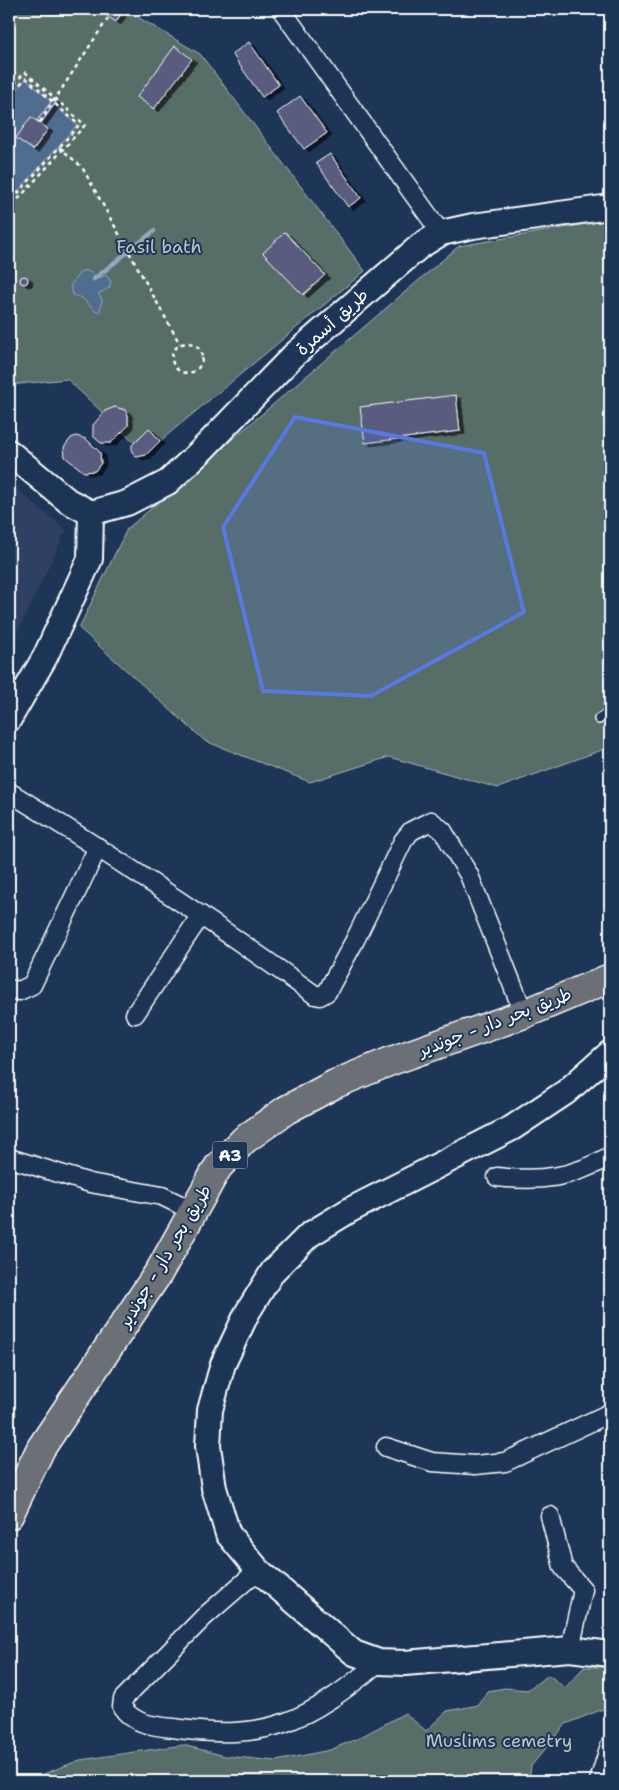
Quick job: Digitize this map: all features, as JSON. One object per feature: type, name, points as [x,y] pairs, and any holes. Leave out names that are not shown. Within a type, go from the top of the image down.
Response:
[{"type":"highway","name":"طريق بحر دار - جوندير","points":[[9,1515],[41,1448],[159,1272],[218,1167],[244,1140],[286,1110],[335,1084],[392,1061],[524,1014],[610,978]]},
{"type":"street","points":[[281,9],[441,233]]},
{"type":"street","name":"طريق أسمرة","points":[[91,513],[127,503],[168,482],[200,452],[294,355],[413,252],[441,233],[472,226],[610,207]]},
{"type":"street","points":[[9,452],[68,501],[91,513],[90,559],[45,657],[9,719]]},
{"type":"street","points":[[9,792],[98,847],[315,995],[324,995],[355,940],[403,841],[411,830],[431,821],[443,831],[469,875],[524,1014]]},
{"type":"street","points":[[9,989],[19,991],[32,985],[98,847]]},
{"type":"street","points":[[135,1014],[200,915]]},
{"type":"street","points":[[610,1053],[566,1092],[512,1128],[350,1210],[308,1235],[273,1271],[247,1313],[223,1364],[210,1410],[208,1446],[214,1488],[228,1534],[258,1570],[354,1653],[379,1662],[404,1663],[570,1649],[610,1654]]},
{"type":"street","points":[[497,1177],[530,1180],[560,1176],[597,1164],[610,1156]]},
{"type":"street","points":[[9,1158],[90,1183],[162,1196],[193,1211]]},
{"type":"street","points":[[386,1447],[432,1462],[475,1465],[505,1462],[610,1413]]},
{"type":"street","points":[[550,1516],[563,1566],[582,1590],[570,1649]]},
{"type":"street","points":[[258,1570],[204,1617],[123,1699],[122,1707],[127,1715],[146,1724],[218,1734],[269,1729],[301,1718],[334,1698],[379,1662]]},
{"type":"street","points":[[599,1781],[610,1745]]},
{"type":"lane","points":[[599,718],[610,712]]},
{"type":"path","points":[[40,122],[114,9]]},
{"type":"path","points":[[9,90],[25,72],[85,125],[18,200],[12,206],[9,203]]},
{"type":"path","points":[[9,96],[26,78],[78,125],[12,200],[9,198]]},
{"type":"path","points":[[59,147],[82,167],[180,344]]},
{"type":"path","points":[[14,197],[18,200]]},
{"type":"path","points":[[192,343],[201,351],[201,363],[194,372],[182,373],[173,365],[172,353],[180,344],[192,343]]},
{"type":"highlighted area","points":[[295,417],[484,453],[524,612],[371,696],[263,691],[223,527]]},
{"type":"shaded area","points":[[26,79],[77,125],[11,199],[9,197],[9,98]]},
{"type":"shaded area","points":[[85,270],[91,273],[95,279],[106,275],[111,282],[109,288],[98,294],[102,299],[100,311],[96,312],[82,298],[73,295],[70,286],[80,272]]},
{"type":"shaded area","points":[[9,483],[66,530],[9,651]]},
{"type":"green space","name":"Fasil bath","points":[[9,9],[124,9],[200,54],[365,271],[160,441],[149,429],[134,442],[123,432],[129,420],[125,410],[115,407],[103,413],[67,379],[9,385]]},
{"type":"green space","points":[[610,220],[610,747],[498,788],[389,757],[310,782],[205,741],[79,628],[127,529],[459,246]]},
{"type":"green space","name":"Muslims cemetry","points":[[584,1667],[607,1667],[610,1670],[610,1706],[566,1724],[531,1766],[529,1781],[25,1781],[80,1760],[183,1745],[225,1756],[276,1761],[330,1750],[359,1738],[405,1713],[426,1731],[447,1711],[479,1705],[487,1691],[505,1688],[527,1690],[549,1675],[565,1688]]},
{"type":"building","points":[[109,9],[124,9],[116,22],[106,15]]},
{"type":"building","points":[[249,42],[279,85],[262,97],[232,54]]},
{"type":"building","points":[[175,46],[192,59],[154,109],[137,97]]},
{"type":"building","points":[[300,96],[327,133],[304,149],[277,113]]},
{"type":"building","points":[[53,99],[56,102],[41,123],[37,121]]},
{"type":"building","points":[[31,117],[48,129],[33,150],[16,138]]},
{"type":"building","points":[[330,154],[361,198],[348,207],[316,163]]},
{"type":"building","points":[[285,232],[325,275],[303,295],[263,253]]},
{"type":"building","points":[[24,276],[28,280],[24,284],[20,280]]},
{"type":"building","points":[[456,395],[460,431],[365,443],[360,407]]},
{"type":"building","points":[[115,407],[125,410],[128,415],[128,426],[111,443],[101,443],[93,436],[93,425],[105,411]]},
{"type":"building","points":[[149,428],[160,441],[146,455],[137,457],[132,452],[132,445]]},
{"type":"building","points":[[76,436],[86,439],[100,452],[101,463],[95,471],[84,472],[65,457],[64,447],[71,438]]},
{"type":"waterway","points":[[94,279],[154,231]]}]
